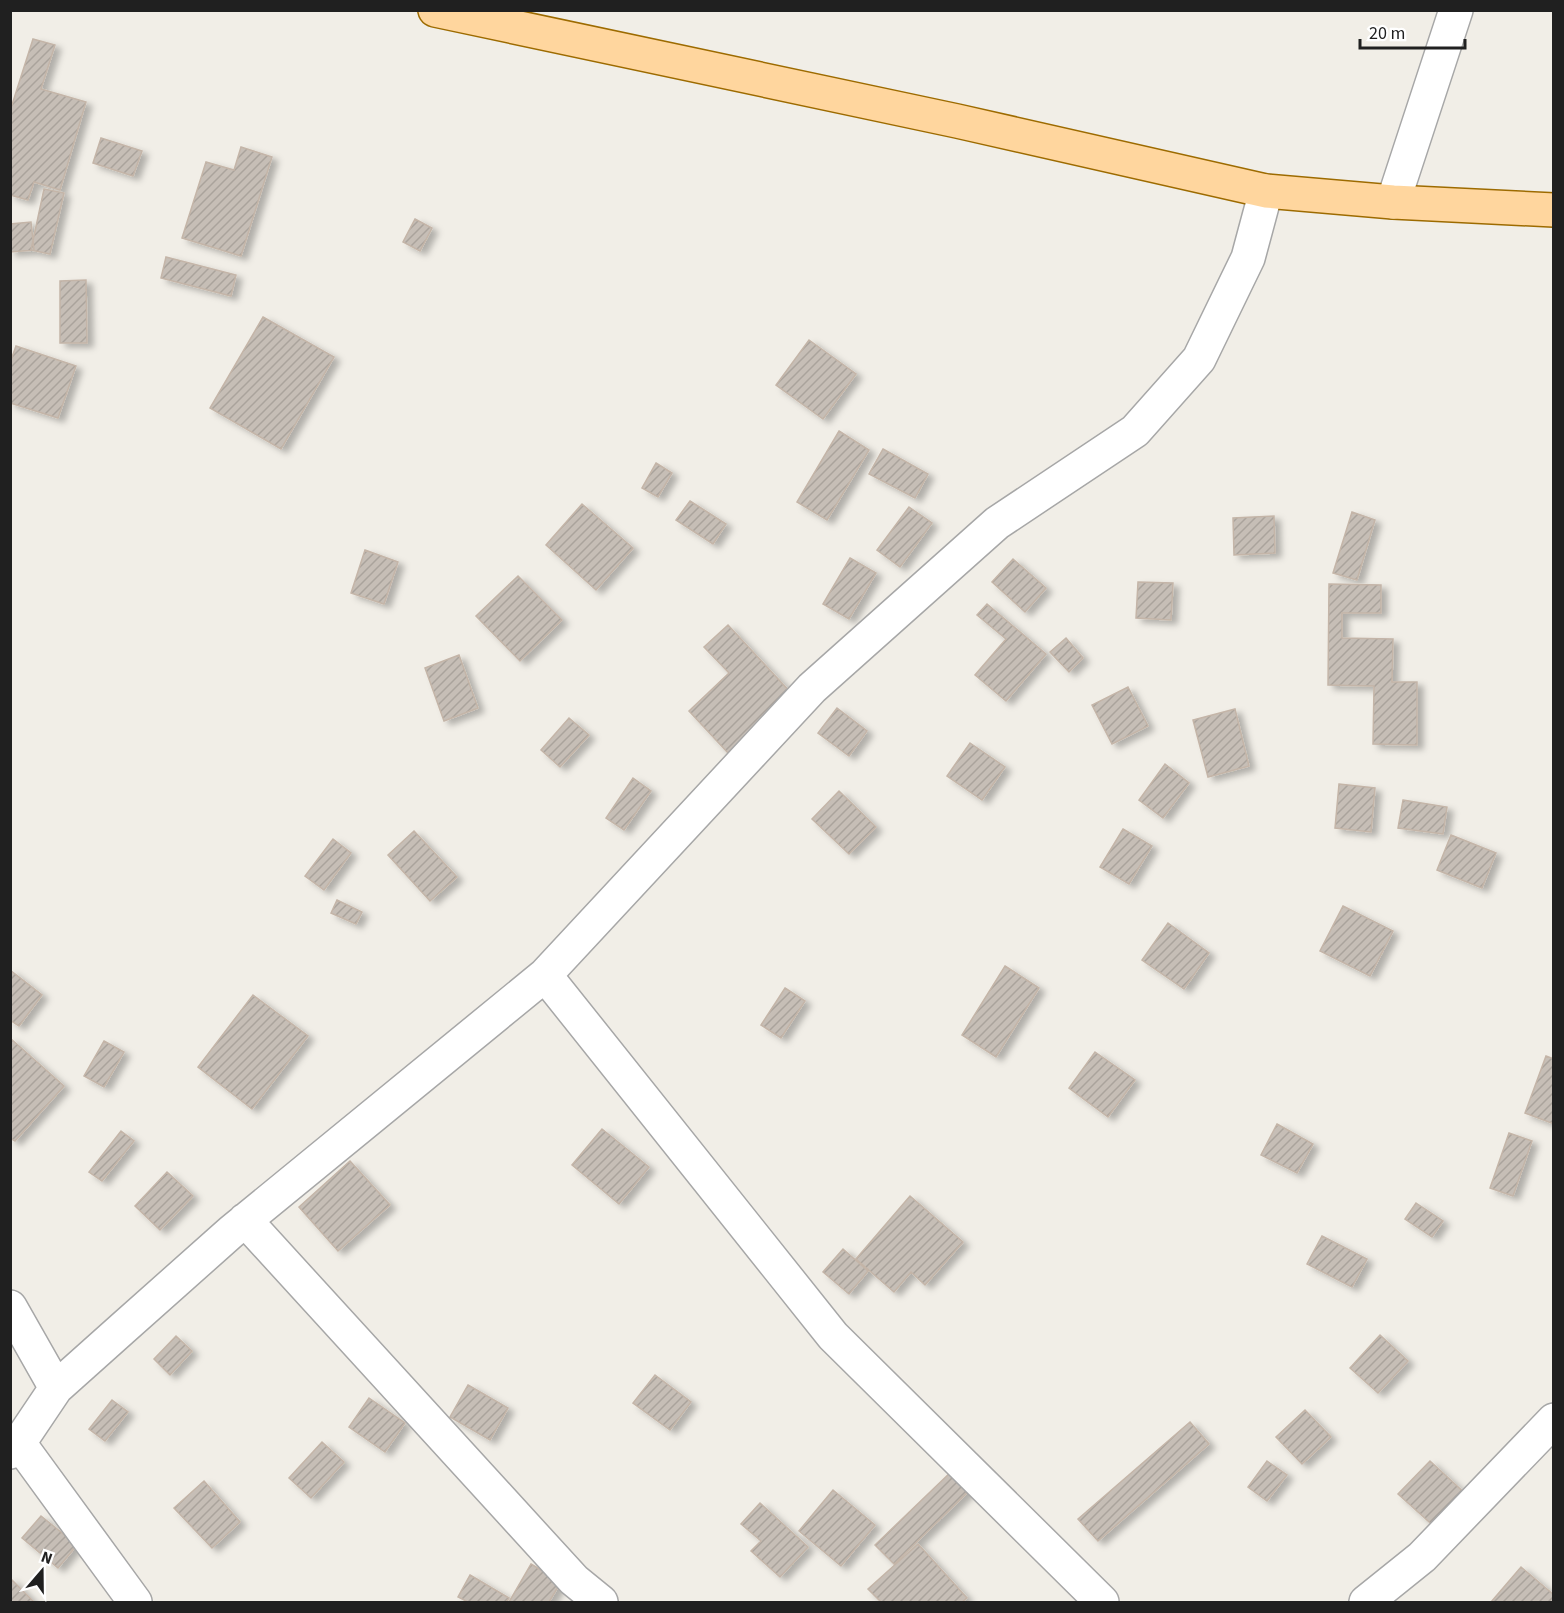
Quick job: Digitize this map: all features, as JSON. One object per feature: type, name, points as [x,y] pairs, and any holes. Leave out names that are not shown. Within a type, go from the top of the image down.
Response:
[{"type":"main road","points":[[435,10],[957,121],[1266,191],[1393,202],[1554,210]]},
{"type":"street","points":[[1393,202],[1456,10]]},
{"type":"street","points":[[135,1602],[15,1447],[56,1388],[245,1220],[545,975],[812,688],[997,523],[1135,431],[1199,359],[1248,258],[1266,191]]},
{"type":"street","points":[[545,975],[833,1336],[1102,1602]]},
{"type":"street","points":[[245,1220],[566,1571],[601,1602]]},
{"type":"street","points":[[10,1307],[56,1388]]},
{"type":"street","points":[[1366,1602],[1422,1557],[1554,1420]]},
{"type":"building","points":[[33,39],[55,45],[41,89],[86,102],[60,190],[34,182],[28,200],[10,195],[10,111]]},
{"type":"building","points":[[101,138],[142,151],[133,176],[93,163]]},
{"type":"building","points":[[241,147],[272,157],[241,256],[182,238],[206,162],[234,170]]},
{"type":"building","points":[[44,189],[64,193],[50,254],[31,250]]},
{"type":"building","points":[[415,219],[432,228],[420,251],[403,242]]},
{"type":"building","points":[[31,222],[34,250],[10,252],[10,224]]},
{"type":"building","points":[[166,257],[236,275],[231,296],[161,278]]},
{"type":"building","points":[[86,280],[87,343],[60,343],[60,281]]},
{"type":"building","points":[[263,317],[334,357],[281,449],[210,408]]},
{"type":"building","points":[[809,340],[856,374],[823,419],[776,385]]},
{"type":"building","points":[[16,346],[76,366],[58,418],[10,403],[10,363]]},
{"type":"building","points":[[839,431],[869,450],[827,520],[797,502]]},
{"type":"building","points":[[883,449],[928,474],[915,498],[869,474]]},
{"type":"building","points":[[656,463],[672,473],[658,497],[642,488]]},
{"type":"building","points":[[690,501],[726,524],[713,544],[676,520]]},
{"type":"building","points":[[582,504],[633,548],[596,590],[546,545]]},
{"type":"building","points":[[909,507],[932,523],[900,567],[877,550]]},
{"type":"building","points":[[1352,512],[1375,520],[1357,580],[1333,573]]},
{"type":"building","points":[[1274,516],[1275,553],[1234,555],[1233,518]]},
{"type":"building","points":[[365,550],[398,562],[384,604],[351,593]]},
{"type":"building","points":[[850,558],[876,573],[849,619],[823,604]]},
{"type":"building","points":[[1013,559],[1046,588],[1025,612],[992,582]]},
{"type":"building","points":[[518,576],[562,620],[520,661],[476,616]]},
{"type":"building","points":[[1138,582],[1173,583],[1171,620],[1136,618]]},
{"type":"building","points":[[1329,584],[1381,585],[1381,613],[1342,613],[1342,638],[1393,639],[1392,682],[1417,682],[1417,745],[1373,744],[1374,686],[1328,685]]},
{"type":"building","points":[[987,604],[1046,654],[1006,701],[975,675],[1006,639],[977,615]]},
{"type":"building","points":[[728,625],[792,694],[728,753],[689,711],[729,673],[704,647]]},
{"type":"building","points":[[1066,638],[1083,658],[1069,672],[1050,652]]},
{"type":"building","points":[[459,655],[478,708],[444,721],[425,668]]},
{"type":"building","points":[[1128,687],[1148,726],[1112,744],[1092,705]]},
{"type":"building","points":[[837,708],[867,731],[849,756],[818,733]]},
{"type":"building","points":[[1235,709],[1249,766],[1208,777],[1193,720]]},
{"type":"building","points":[[569,718],[589,735],[560,767],[541,750]]},
{"type":"building","points":[[970,743],[1005,767],[982,800],[947,776]]},
{"type":"building","points":[[1165,764],[1189,783],[1163,818],[1139,800]]},
{"type":"building","points":[[633,778],[651,791],[624,830],[606,818]]},
{"type":"building","points":[[1339,784],[1375,788],[1371,832],[1335,828]]},
{"type":"building","points":[[839,791],[876,827],[849,854],[812,819]]},
{"type":"building","points":[[1403,800],[1447,807],[1443,834],[1398,828]]},
{"type":"building","points":[[1123,829],[1152,846],[1129,884],[1100,867]]},
{"type":"building","points":[[414,831],[457,877],[430,901],[388,855]]},
{"type":"building","points":[[1451,835],[1496,853],[1482,888],[1437,870]]},
{"type":"building","points":[[333,839],[351,853],[324,890],[305,876]]},
{"type":"building","points":[[337,900],[362,912],[356,924],[331,913]]},
{"type":"building","points":[[1343,906],[1393,931],[1370,976],[1320,951]]},
{"type":"building","points":[[1168,923],[1209,953],[1184,989],[1142,960]]},
{"type":"building","points":[[1005,966],[1039,988],[996,1057],[962,1035]]},
{"type":"building","points":[[10,970],[42,995],[19,1026],[10,1020]]},
{"type":"building","points":[[785,988],[805,1001],[781,1038],[761,1025]]},
{"type":"building","points":[[253,995],[308,1036],[252,1109],[198,1067]]},
{"type":"building","points":[[10,1038],[64,1086],[15,1141],[10,1138]]},
{"type":"building","points":[[104,1041],[124,1052],[104,1087],[84,1076]]},
{"type":"building","points":[[1095,1052],[1135,1080],[1108,1117],[1069,1088]]},
{"type":"building","points":[[1546,1056],[1554,1059],[1554,1124],[1525,1113]]},
{"type":"building","points":[[1277,1124],[1313,1144],[1297,1173],[1261,1155]]},
{"type":"building","points":[[602,1129],[649,1167],[619,1204],[572,1165]]},
{"type":"building","points":[[121,1131],[134,1141],[102,1181],[89,1172]]},
{"type":"building","points":[[1509,1133],[1532,1141],[1513,1196],[1490,1188]]},
{"type":"building","points":[[350,1161],[390,1205],[338,1251],[299,1207]]},
{"type":"building","points":[[167,1172],[193,1196],[160,1230],[135,1206]]},
{"type":"building","points":[[910,1196],[963,1242],[925,1285],[911,1272],[894,1292],[856,1259]]},
{"type":"building","points":[[1416,1203],[1443,1221],[1432,1237],[1405,1219]]},
{"type":"building","points":[[1322,1236],[1367,1259],[1352,1287],[1307,1264]]},
{"type":"building","points":[[843,1249],[868,1271],[849,1294],[823,1272]]},
{"type":"building","points":[[1380,1335],[1408,1361],[1378,1393],[1350,1368]]},
{"type":"building","points":[[176,1336],[192,1351],[170,1375],[154,1359]]},
{"type":"building","points":[[655,1375],[691,1402],[670,1430],[633,1403]]},
{"type":"building","points":[[468,1385],[508,1408],[490,1440],[450,1417]]},
{"type":"building","points":[[369,1398],[405,1423],[385,1452],[349,1427]]},
{"type":"building","points":[[112,1400],[128,1412],[105,1441],[89,1429]]},
{"type":"building","points":[[1305,1410],[1331,1437],[1302,1464],[1276,1437]]},
{"type":"building","points":[[1190,1422],[1209,1444],[1098,1541],[1078,1519]]},
{"type":"building","points":[[322,1442],[344,1462],[311,1498],[289,1478]]},
{"type":"building","points":[[1267,1461],[1287,1475],[1267,1501],[1248,1487]]},
{"type":"building","points":[[1430,1461],[1469,1497],[1438,1530],[1398,1494]]},
{"type":"building","points":[[955,1468],[973,1487],[894,1564],[875,1545]]},
{"type":"building","points":[[204,1481],[240,1522],[212,1548],[174,1508]]},
{"type":"building","points":[[833,1490],[875,1525],[841,1566],[799,1531]]},
{"type":"building","points":[[760,1503],[808,1547],[780,1577],[751,1551],[761,1541],[741,1524]]},
{"type":"building","points":[[41,1516],[77,1545],[58,1568],[22,1538]]},
{"type":"building","points":[[918,1544],[967,1598],[962,1602],[881,1602],[868,1589]]},
{"type":"building","points":[[531,1564],[561,1582],[549,1602],[509,1602]]},
{"type":"building","points":[[1521,1567],[1554,1595],[1554,1602],[1491,1602]]},
{"type":"building","points":[[470,1575],[509,1598],[506,1602],[468,1602],[458,1597]]},
{"type":"building","points":[[10,1578],[34,1602],[10,1602]]}]
